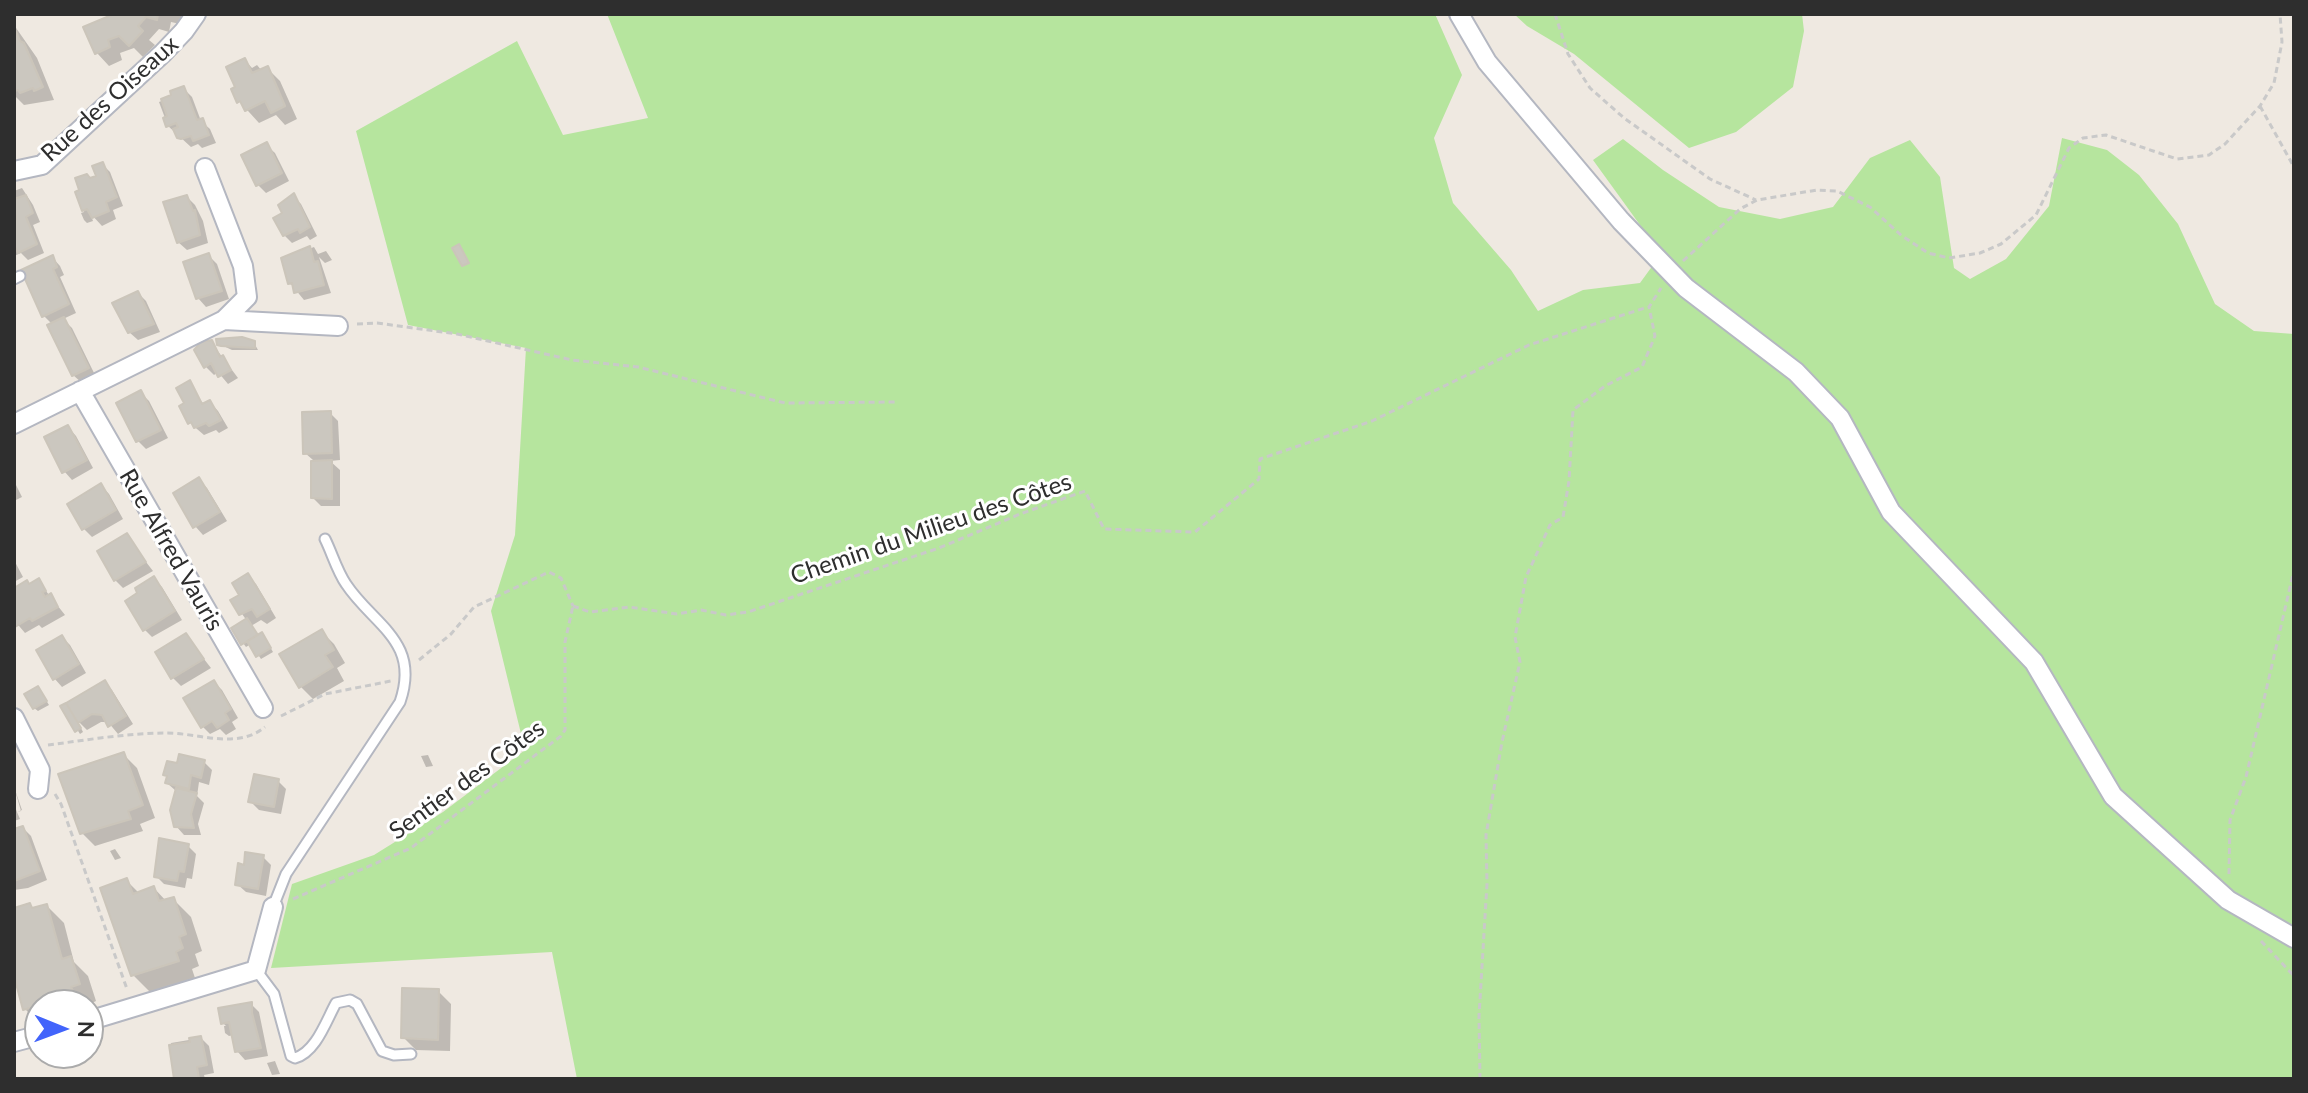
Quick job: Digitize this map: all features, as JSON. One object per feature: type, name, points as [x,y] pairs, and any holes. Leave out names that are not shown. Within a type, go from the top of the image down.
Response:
[{"type":"street","name":"Rue des Oiseaux","points":[[14,171],[42,165],[163,53],[196,14]]},
{"type":"street","points":[[1459,14],[1487,62],[1621,221],[1686,288],[1796,372],[1840,418],[1891,512],[2034,662],[2113,796],[2228,900],[2294,938]]},
{"type":"street","points":[[14,424],[224,320],[247,297],[243,266],[205,168]]},
{"type":"street","points":[[224,320],[338,326]]},
{"type":"street","name":"Rue Alfred Vauris","points":[[80,391],[271,716]]},
{"type":"street","points":[[14,718],[40,770],[38,789]]},
{"type":"street","points":[[104,1016],[256,970],[273,907]]},
{"type":"lane","points":[[273,907],[286,874],[400,702],[403,691],[404,672],[400,649],[394,637],[346,584],[325,539]]},
{"type":"lane","points":[[256,970],[274,994],[291,1056],[304,1056],[336,1003],[343,1000],[357,1004],[382,1051],[411,1054]]},
{"type":"path","points":[[1555,14],[1568,54],[1590,88],[1624,118],[1710,179],[1757,200]]},
{"type":"path","points":[[1480,1079],[1479,1016],[1487,884],[1486,835],[1520,662],[1515,637],[1526,577],[1550,525],[1563,517],[1569,481],[1573,410],[1605,386],[1642,367],[1655,336],[1649,307],[1671,272],[1740,209],[1757,200],[1817,190],[1837,191],[1870,207],[1902,236],[1928,253],[1949,258],[1980,253],[2001,244],[2036,215],[2069,148],[2083,138],[2106,135],[2177,159],[2209,155],[2225,144],[2260,106],[2274,83],[2282,42],[2280,14]]},
{"type":"path","points":[[2260,106],[2294,167]]},
{"type":"path","name":"Chemin du Milieu des Côtes","points":[[573,606],[590,612],[629,607],[677,614],[701,610],[726,615],[748,612],[939,548],[1085,491],[1104,529],[1195,532],[1259,479],[1260,459],[1372,421],[1529,345],[1649,307]]},
{"type":"path","points":[[338,326],[377,323],[457,334],[572,360],[638,367],[785,403],[897,402]]},
{"type":"path","points":[[2228,900],[2230,820],[2246,777],[2294,570]]},
{"type":"path","points":[[27,748],[170,733],[212,740],[239,737],[260,731],[271,716],[325,694],[390,682],[451,634],[474,607],[539,575],[549,572],[561,578],[573,606]]},
{"type":"path","name":"Sentier des Côtes","points":[[273,907],[411,848],[561,736],[565,730],[565,642],[573,606]]},
{"type":"path","points":[[38,789],[54,792],[61,804],[132,1008]]},
{"type":"green space","points":[[607,14],[1435,14],[1462,75],[1434,138],[1453,203],[1511,270],[1538,311],[1583,290],[1640,283],[1661,254],[1593,160],[1623,139],[1719,207],[1780,219],[1833,207],[1870,158],[1910,140],[1940,177],[1954,268],[1970,279],[2006,259],[2049,206],[2062,138],[2107,150],[2139,175],[2178,224],[2215,304],[2254,331],[2294,334],[2294,1079],[577,1079],[552,952],[271,968],[292,884],[374,855],[443,812],[525,750],[491,611],[515,535],[526,348],[408,325],[356,131],[517,41],[563,135],[648,118]]},
{"type":"green space","points":[[1514,14],[1802,14],[1804,31],[1793,87],[1736,132],[1689,148],[1574,54],[1527,26]]},
{"type":"building","points":[[114,14],[158,14],[157,20],[146,17],[138,26],[143,31],[129,46],[119,36],[108,40],[110,47],[95,54],[83,27]]},
{"type":"building","points":[[15,29],[43,87],[34,91],[33,88],[20,93],[14,91]]},
{"type":"building","points":[[245,58],[252,73],[268,66],[285,106],[271,113],[265,101],[245,111],[240,101],[237,103],[231,89],[235,87],[226,67]]},
{"type":"building","points":[[184,86],[197,120],[203,118],[209,135],[193,141],[191,136],[177,138],[173,129],[178,127],[176,123],[166,127],[163,118],[167,116],[161,99],[171,95],[170,91]]},
{"type":"building","points":[[267,142],[282,173],[256,186],[241,155]]},
{"type":"building","points":[[103,162],[117,197],[106,202],[109,211],[92,218],[87,209],[82,211],[75,192],[79,190],[75,178],[87,174],[90,178],[96,176],[92,166]]},
{"type":"building","points":[[294,193],[310,227],[300,233],[298,229],[283,236],[273,218],[282,213],[278,205]]},
{"type":"building","points":[[26,195],[33,213],[26,217],[37,244],[18,253],[14,245],[14,199]]},
{"type":"building","points":[[187,195],[195,210],[200,235],[177,243],[163,202]]},
{"type":"building","points":[[459,244],[469,263],[462,266],[452,248]]},
{"type":"building","points":[[310,246],[314,262],[318,261],[324,285],[294,293],[292,283],[288,284],[281,258]]},
{"type":"building","points":[[209,253],[222,291],[196,299],[183,262]]},
{"type":"building","points":[[53,255],[57,267],[53,269],[69,304],[42,317],[21,270]]},
{"type":"building","points":[[138,291],[154,324],[128,333],[112,303]]},
{"type":"building","points":[[64,317],[89,368],[72,376],[47,325]]},
{"type":"building","points":[[242,337],[255,341],[255,348],[217,345],[216,339]]},
{"type":"building","points":[[212,340],[231,370],[218,377],[211,363],[204,368],[194,350],[201,342]]},
{"type":"building","points":[[190,380],[202,404],[210,400],[221,420],[194,428],[191,422],[188,424],[179,406],[184,403],[176,388]]},
{"type":"building","points":[[141,390],[161,430],[136,442],[116,403]]},
{"type":"building","points":[[331,411],[332,453],[303,454],[302,412]]},
{"type":"building","points":[[68,425],[87,460],[62,473],[44,437]]},
{"type":"building","points":[[332,460],[332,499],[311,498],[311,461]]},
{"type":"building","points":[[199,477],[220,512],[193,528],[173,493]]},
{"type":"building","points":[[101,483],[116,510],[82,530],[67,504]]},
{"type":"building","points":[[127,533],[146,562],[114,581],[97,551]]},
{"type":"building","points":[[248,573],[270,609],[257,617],[252,609],[239,615],[230,600],[239,595],[232,583]]},
{"type":"building","points":[[154,576],[175,611],[143,631],[125,601],[137,593],[135,588]]},
{"type":"building","points":[[39,578],[46,591],[42,592],[45,597],[51,593],[58,607],[15,627],[14,588],[27,580],[29,584]]},
{"type":"building","points":[[247,618],[258,635],[241,645],[231,628]]},
{"type":"building","points":[[322,629],[334,650],[325,655],[333,667],[299,688],[279,654]]},
{"type":"building","points":[[262,632],[271,648],[256,657],[247,641]]},
{"type":"building","points":[[186,633],[204,659],[171,679],[155,652]]},
{"type":"building","points":[[62,635],[79,664],[53,680],[36,650]]},
{"type":"building","points":[[105,680],[126,716],[108,727],[102,715],[92,714],[78,723],[66,703]]},
{"type":"building","points":[[214,680],[231,709],[225,713],[229,720],[217,728],[212,721],[201,728],[183,698]]},
{"type":"building","points":[[38,686],[47,701],[33,709],[24,694]]},
{"type":"building","points":[[66,703],[81,728],[75,732],[60,706]]},
{"type":"building","points":[[124,752],[143,805],[128,811],[131,819],[80,834],[58,774]]},
{"type":"building","points":[[179,754],[205,760],[201,778],[191,775],[189,789],[165,783],[167,776],[163,775],[167,761],[177,763]]},
{"type":"building","points":[[254,774],[279,779],[274,807],[248,802]]},
{"type":"building","points":[[176,788],[197,793],[191,814],[194,828],[174,827],[170,810]]},
{"type":"building","points":[[23,826],[40,871],[14,881],[14,829]]},
{"type":"building","points":[[159,838],[189,844],[184,872],[179,871],[177,881],[154,877]]},
{"type":"building","points":[[245,852],[264,855],[258,889],[235,885],[238,863],[244,865]]},
{"type":"building","points":[[127,878],[133,894],[154,886],[159,901],[174,897],[186,934],[179,937],[183,948],[176,952],[179,961],[131,976],[100,888]]},
{"type":"building","points":[[30,903],[32,908],[47,904],[62,959],[71,956],[80,984],[72,989],[24,989],[23,1010],[14,976],[14,908]]},
{"type":"building","points":[[402,988],[439,989],[438,1040],[401,1038]]},
{"type":"building","points":[[252,1002],[261,1048],[235,1052],[229,1022],[221,1024],[218,1008]]},
{"type":"building","points":[[201,1036],[207,1065],[197,1067],[199,1079],[174,1079],[169,1045],[190,1042],[189,1038]]}]
